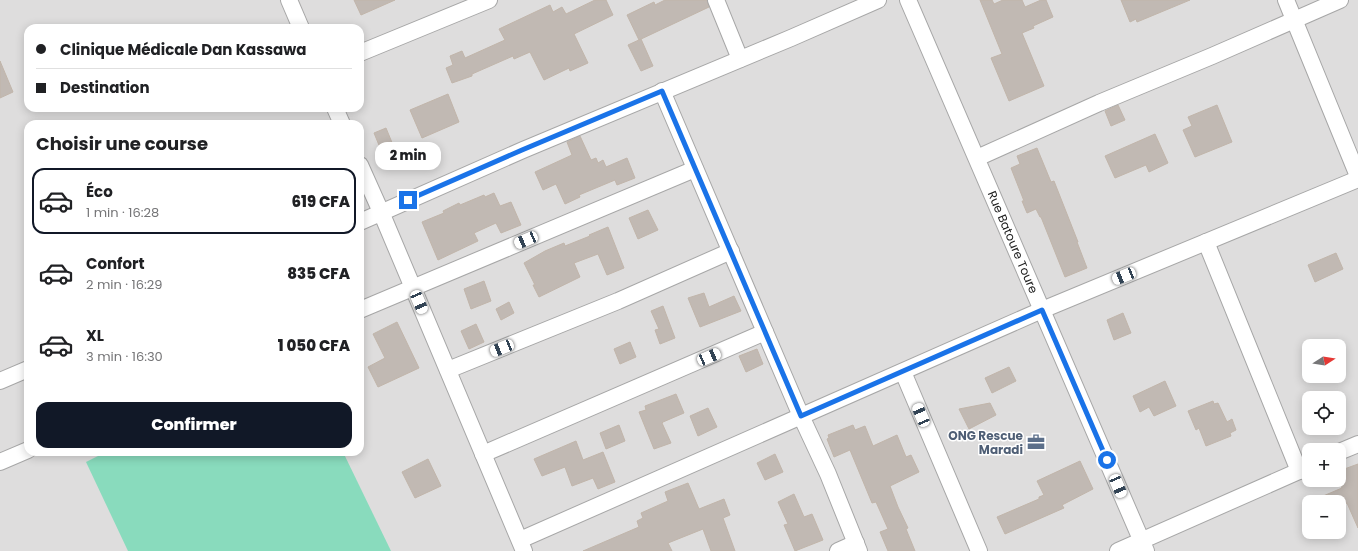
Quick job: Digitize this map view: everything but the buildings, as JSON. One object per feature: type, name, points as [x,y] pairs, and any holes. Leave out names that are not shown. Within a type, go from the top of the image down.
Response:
[{"type":"street","points":[[289,0],[299,24]]},
{"type":"street","points":[[364,51],[489,0]]},
{"type":"street","points":[[716,0],[740,59]]},
{"type":"street","points":[[364,220],[522,150],[878,0]]},
{"type":"street","name":"Rue Batoure Toure","points":[[908,0],[1144,546]]},
{"type":"street","points":[[364,174],[522,546],[857,391],[1042,310],[1358,178],[1286,0]]},
{"type":"street","points":[[977,158],[1099,103],[1340,0]]},
{"type":"street","points":[[662,91],[730,251],[749,291],[801,416],[828,474],[858,547],[838,551]]},
{"type":"street","points":[[364,308],[695,169]]},
{"type":"street","points":[[1206,242],[1302,463]]},
{"type":"street","points":[[448,370],[610,304],[730,251]]},
{"type":"street","points":[[483,454],[765,332]]},
{"type":"street","points":[[0,381],[24,371]]},
{"type":"street","points":[[903,372],[979,551]]},
{"type":"street","points":[[1346,449],[1358,444]]},
{"type":"street","points":[[0,462],[24,452]]},
{"type":"street","points":[[1118,551],[1144,546],[1302,469]]},
{"type":"shaded area","points":[[0,0],[1358,0],[1358,551],[0,551]]},
{"type":"green space","points":[[98,456],[345,456],[391,551],[128,551],[86,462]]},
{"type":"place","name":"ONG Rescue Maradi","points":[[1036,442]]},
{"type":"route","points":[[408,200],[662,91],[730,251],[749,291],[801,416],[1042,310],[1107,460]]}]
